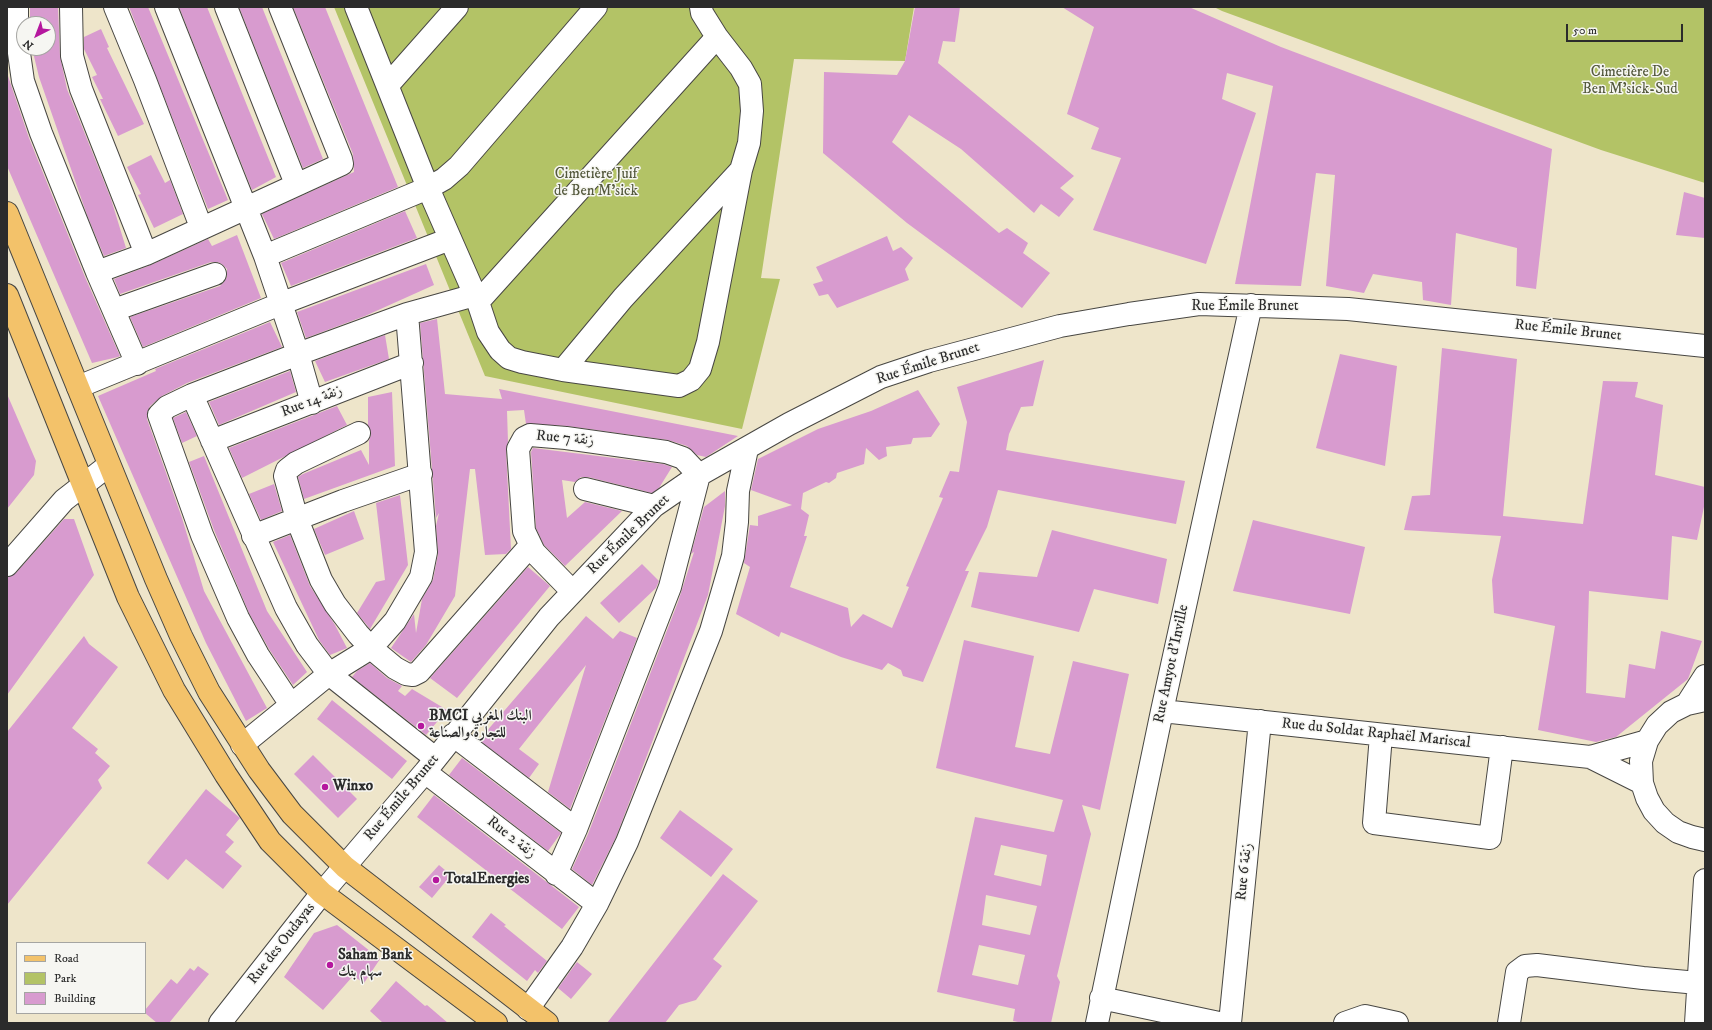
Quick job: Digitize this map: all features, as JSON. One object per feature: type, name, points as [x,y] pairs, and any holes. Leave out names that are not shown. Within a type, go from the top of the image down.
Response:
[{"type":"main road","points":[[7,213],[109,465],[181,636],[209,692],[242,745],[292,814],[345,867],[547,1023]]},
{"type":"main road","points":[[7,295],[128,597],[174,690],[226,775],[270,840],[322,893],[496,1023]]},
{"type":"street","points":[[17,7],[16,39],[23,81],[41,133],[97,272],[137,364]]},
{"type":"street","points":[[71,7],[72,56],[81,89],[146,254]]},
{"type":"street","points":[[115,7],[146,80],[201,227]]},
{"type":"street","points":[[166,7],[265,256],[298,354],[312,403]]},
{"type":"street","points":[[226,7],[296,184]]},
{"type":"street","points":[[97,272],[146,254],[246,206],[342,164],[280,7]]},
{"type":"street","points":[[356,7],[428,188],[477,298],[488,332],[500,350],[509,358],[522,362],[563,370],[679,386],[691,380],[700,369],[708,342],[742,170],[749,144],[752,110],[750,84],[717,37],[702,13],[701,7]]},
{"type":"street","points":[[388,85],[456,7]]},
{"type":"street","points":[[265,256],[428,188],[444,179],[459,166],[596,7]]},
{"type":"street","points":[[291,705],[258,655],[234,611],[205,541],[159,417],[160,413],[192,395],[406,314],[477,298],[717,37]]},
{"type":"street","points":[[563,370],[623,298],[742,170]]},
{"type":"street","points":[[78,387],[280,304],[450,239]]},
{"type":"street","points":[[114,310],[215,274]]},
{"type":"street","name":"Rue Émile Brunet","points":[[345,867],[572,591],[654,506],[698,475],[747,449],[789,424],[881,377],[929,361],[1060,326],[1199,304],[1348,309],[1705,346]]},
{"type":"street","name":"Rue Amyot d'Inville","points":[[1096,1023],[1162,711],[1251,306]]},
{"type":"street","points":[[242,745],[329,674],[371,648],[395,621],[421,577],[426,552],[412,363],[406,314]]},
{"type":"street","name":"Rue 14 زنقة","points":[[212,441],[412,363]]},
{"type":"street","name":"Rue 2 زنقة","points":[[192,395],[286,608],[307,645],[329,674],[430,765],[556,874],[597,904]]},
{"type":"street","points":[[359,433],[296,463],[287,470],[285,476],[298,519],[321,580],[335,604],[371,648],[406,674],[413,675],[419,672],[530,546]]},
{"type":"street","name":"Rue 7 زنقة","points":[[572,591],[534,552],[524,531],[518,449],[524,438],[530,436],[566,438],[666,452],[683,458],[698,475]]},
{"type":"street","points":[[528,1009],[572,947],[597,904],[628,842],[711,631],[733,556],[737,522],[738,490],[747,449]]},
{"type":"street","points":[[7,564],[64,500],[109,465]]},
{"type":"street","points":[[253,536],[421,474]]},
{"type":"street","points":[[556,874],[576,829],[670,587],[698,475]]},
{"type":"street","points":[[584,489],[654,506]]},
{"type":"street","points":[[1705,676],[1696,702],[1671,712],[1657,725],[1647,740],[1641,762],[1642,783],[1647,798],[1654,811],[1665,823],[1678,832],[1705,840]]},
{"type":"street","name":"Rue du Soldat Raphaël Mariscal","points":[[1162,711],[1590,757],[1642,783]]},
{"type":"street","name":"Rue 6 زنقة","points":[[1230,1023],[1260,721]]},
{"type":"street","points":[[453,735],[576,829]]},
{"type":"street","points":[[1382,735],[1374,823],[1490,838],[1502,747]]},
{"type":"street","name":"Rue du Soldat Raphaël Mariscal","points":[[1590,757],[1647,740]]},
{"type":"street","name":"Rue des Oudayas","points":[[220,1023],[322,893],[345,867]]},
{"type":"street","points":[[1696,1023],[1705,880]]},
{"type":"street","points":[[1509,1023],[1517,972],[1525,966],[1537,965],[1698,983]]},
{"type":"street","points":[[1102,998],[1219,1023]]},
{"type":"street","points":[[1345,1023],[1366,1016],[1397,1023]]},
{"type":"green space","name":"Cimetière Juif de Ben M'sick","points":[[334,7],[914,7],[905,61],[794,59],[761,278],[780,279],[742,429],[485,376]]},
{"type":"green space","name":"Cimetière De Ben M'sick-Sud","points":[[1214,7],[1705,7],[1705,183],[1601,150]]},
{"type":"building","points":[[30,7],[58,7],[60,56],[67,89],[111,199],[126,248],[104,256],[87,215],[39,77],[34,56],[56,56],[56,16],[30,16]]},
{"type":"building","points":[[129,7],[148,7],[228,200],[208,209]]},
{"type":"building","points":[[179,7],[207,7],[276,177],[252,190]]},
{"type":"building","points":[[239,7],[262,7],[323,159],[303,168]]},
{"type":"building","points":[[293,7],[325,7],[398,187],[274,239],[262,214],[354,172],[353,154]]},
{"type":"building","points":[[915,7],[960,7],[955,42],[943,41],[938,63],[1074,176],[1060,188],[1074,199],[1059,217],[1041,204],[1034,213],[961,149],[909,115],[892,142],[999,233],[1007,228],[1028,243],[1023,253],[1050,273],[1022,308],[907,223],[823,153],[824,72],[897,75],[905,61]]},
{"type":"building","points":[[1062,7],[1189,7],[1281,47],[1552,149],[1536,289],[1516,286],[1517,248],[1456,233],[1451,305],[1423,300],[1422,282],[1373,274],[1364,293],[1326,286],[1335,175],[1316,173],[1301,286],[1235,284],[1273,86],[1227,73],[1222,99],[1256,113],[1206,264],[1093,230],[1121,158],[1091,149],[1099,128],[1067,114],[1094,27]]},
{"type":"building","points":[[101,29],[109,47],[107,48],[144,124],[118,136],[100,99],[103,99],[92,77],[97,75],[84,49],[84,37]]},
{"type":"building","points":[[8,76],[29,138],[85,277],[120,356],[118,357],[92,363],[7,166]]},
{"type":"building","points":[[151,155],[165,183],[170,180],[183,214],[154,228],[138,195],[141,194],[127,167]]},
{"type":"building","points":[[1684,192],[1705,198],[1705,238],[1676,235]]},
{"type":"building","points":[[405,211],[417,238],[291,286],[281,263]]},
{"type":"building","points":[[237,235],[261,298],[143,347],[130,317],[220,286],[227,277],[227,269],[218,262],[211,262],[120,294],[114,279],[151,265],[208,239],[212,246]]},
{"type":"building","points":[[887,236],[893,251],[901,247],[913,258],[905,269],[909,280],[837,308],[828,294],[819,296],[813,284],[823,281],[816,267]]},
{"type":"building","points":[[426,264],[434,285],[365,316],[306,338],[297,312]]},
{"type":"building","points":[[437,319],[445,394],[502,399],[499,389],[738,436],[706,457],[697,455],[687,446],[668,440],[567,426],[526,424],[524,410],[507,411],[508,442],[506,450],[511,549],[506,554],[485,555],[475,469],[470,469],[455,596],[426,645],[411,662],[391,648],[414,614],[416,633],[422,599],[433,580],[438,554],[436,526],[439,513],[436,518],[420,323]]},
{"type":"building","points":[[270,322],[282,347],[187,383],[162,396],[150,406],[147,413],[147,419],[182,518],[204,591],[267,708],[246,721],[206,643],[98,396],[156,371],[155,369]]},
{"type":"building","points":[[385,335],[389,359],[325,382],[315,361]]},
{"type":"building","points":[[1442,348],[1517,359],[1503,516],[1583,524],[1603,381],[1638,382],[1635,397],[1663,405],[1655,475],[1705,487],[1705,502],[1697,540],[1672,536],[1668,600],[1589,591],[1586,693],[1625,698],[1629,664],[1655,669],[1661,631],[1702,641],[1688,679],[1616,737],[1596,742],[1538,730],[1555,626],[1494,613],[1492,580],[1501,536],[1404,530],[1412,496],[1430,495]]},
{"type":"building","points":[[1340,354],[1397,366],[1385,466],[1316,448]]},
{"type":"building","points":[[1044,360],[1033,406],[1021,407],[1009,434],[1006,450],[1185,481],[1176,524],[998,490],[987,527],[965,571],[969,571],[923,682],[903,676],[901,670],[888,663],[882,670],[841,657],[781,632],[779,637],[736,614],[750,567],[744,563],[750,525],[758,526],[758,516],[792,505],[751,490],[758,459],[818,429],[871,411],[918,390],[940,424],[931,437],[913,438],[911,444],[886,447],[887,456],[879,460],[866,448],[864,464],[837,473],[836,478],[829,483],[826,482],[803,493],[801,509],[809,515],[804,536],[807,536],[790,587],[848,608],[851,627],[863,614],[892,628],[909,587],[906,586],[943,498],[939,497],[950,471],[959,472],[967,422],[957,387]]},
{"type":"building","points":[[290,371],[296,392],[219,425],[209,402]]},
{"type":"building","points":[[392,392],[395,466],[304,499],[298,477],[303,474],[361,450],[369,465],[369,441],[371,434],[368,425],[368,397]]},
{"type":"building","points":[[7,394],[36,461],[34,475],[7,509]]},
{"type":"building","points":[[337,406],[347,425],[242,478],[229,448]]},
{"type":"building","points":[[186,412],[197,436],[182,443],[173,418]]},
{"type":"building","points":[[533,448],[663,464],[672,467],[659,488],[652,493],[588,477],[581,477],[575,482],[562,480],[567,518],[585,502],[622,511],[565,566],[544,545],[536,528],[531,452]]},
{"type":"building","points":[[204,456],[267,611],[307,672],[293,685],[269,649],[249,613],[214,530],[189,462]]},
{"type":"building","points":[[274,484],[282,511],[261,520],[249,494]]},
{"type":"building","points":[[725,491],[725,506],[708,595],[616,837],[592,885],[572,869],[588,834],[678,602],[694,552],[691,554],[704,507]]},
{"type":"building","points":[[400,495],[408,565],[370,629],[357,613],[376,582],[385,580],[376,503]]},
{"type":"building","points":[[354,511],[364,539],[325,555],[314,529]]},
{"type":"building","points":[[64,519],[74,519],[94,575],[7,695],[7,577],[16,573]]},
{"type":"building","points":[[1253,520],[1365,547],[1350,614],[1233,591]]},
{"type":"building","points":[[1052,530],[1167,559],[1158,604],[1094,589],[1079,632],[971,607],[979,572],[1037,577]]},
{"type":"building","points":[[290,535],[310,586],[335,625],[347,648],[330,655],[319,640],[273,542]]},
{"type":"building","points":[[642,564],[659,581],[656,588],[619,623],[600,603]]},
{"type":"building","points":[[528,567],[550,586],[457,698],[430,678]]},
{"type":"building","points":[[586,616],[613,639],[620,631],[637,638],[570,809],[548,792],[586,665],[519,749],[539,764],[529,778],[479,740]]},
{"type":"building","points":[[84,636],[89,644],[118,667],[72,728],[98,749],[95,753],[110,766],[98,780],[102,788],[7,905],[7,732]]},
{"type":"building","points":[[964,640],[1034,656],[1015,747],[1050,754],[1073,661],[1129,674],[1100,810],[1082,805],[1091,834],[1057,976],[1060,982],[1051,1023],[1023,1023],[1013,1021],[1015,1009],[937,992],[975,817],[1054,832],[1063,800],[936,768]],"holes":[[[1001,845],[1047,855],[1041,886],[994,875]],[[986,895],[1037,906],[1030,935],[982,925]],[[979,945],[1025,955],[1018,985],[972,975]]]},
{"type":"building","points":[[370,663],[387,678],[402,686],[398,691],[405,696],[412,689],[447,710],[426,735],[352,677],[357,671]]},
{"type":"building","points":[[332,700],[407,761],[392,779],[317,719]]},
{"type":"building","points":[[313,755],[357,799],[338,818],[294,774]]},
{"type":"building","points":[[462,758],[561,833],[548,851],[449,775]]},
{"type":"building","points":[[206,789],[240,818],[226,835],[234,842],[225,852],[242,866],[223,889],[186,859],[168,880],[147,863]]},
{"type":"building","points":[[434,795],[579,907],[562,929],[417,817]]},
{"type":"building","points":[[680,810],[733,849],[711,877],[660,838]]},
{"type":"building","name":"TotalEnergies","points":[[439,865],[451,875],[432,898],[419,887]]},
{"type":"building","points":[[723,874],[758,901],[713,959],[722,966],[696,1000],[679,1005],[665,1023],[607,1023]]},
{"type":"building","points":[[491,913],[506,925],[504,926],[547,961],[538,973],[535,970],[527,981],[472,937]]},
{"type":"building","points":[[337,925],[380,959],[364,983],[353,976],[323,1010],[284,977],[314,933]]},
{"type":"building","points":[[577,962],[592,974],[571,999],[558,988]]},
{"type":"building","points":[[198,966],[209,974],[169,1023],[157,1023],[146,1014],[146,1009],[171,979],[177,984],[190,968],[194,971]]},
{"type":"building","points":[[396,981],[425,1006],[427,1005],[448,1023],[383,1023],[370,1011]]},
{"type":"place","name":"BMCI البنك المغربي للتجارة والصناعة","points":[[421,726]]},
{"type":"place","name":"Winxo","points":[[325,787]]},
{"type":"place","name":"TotalEnergies","points":[[436,880]]},
{"type":"place","name":"Saham Bank سهام بنك","points":[[330,965]]}]
